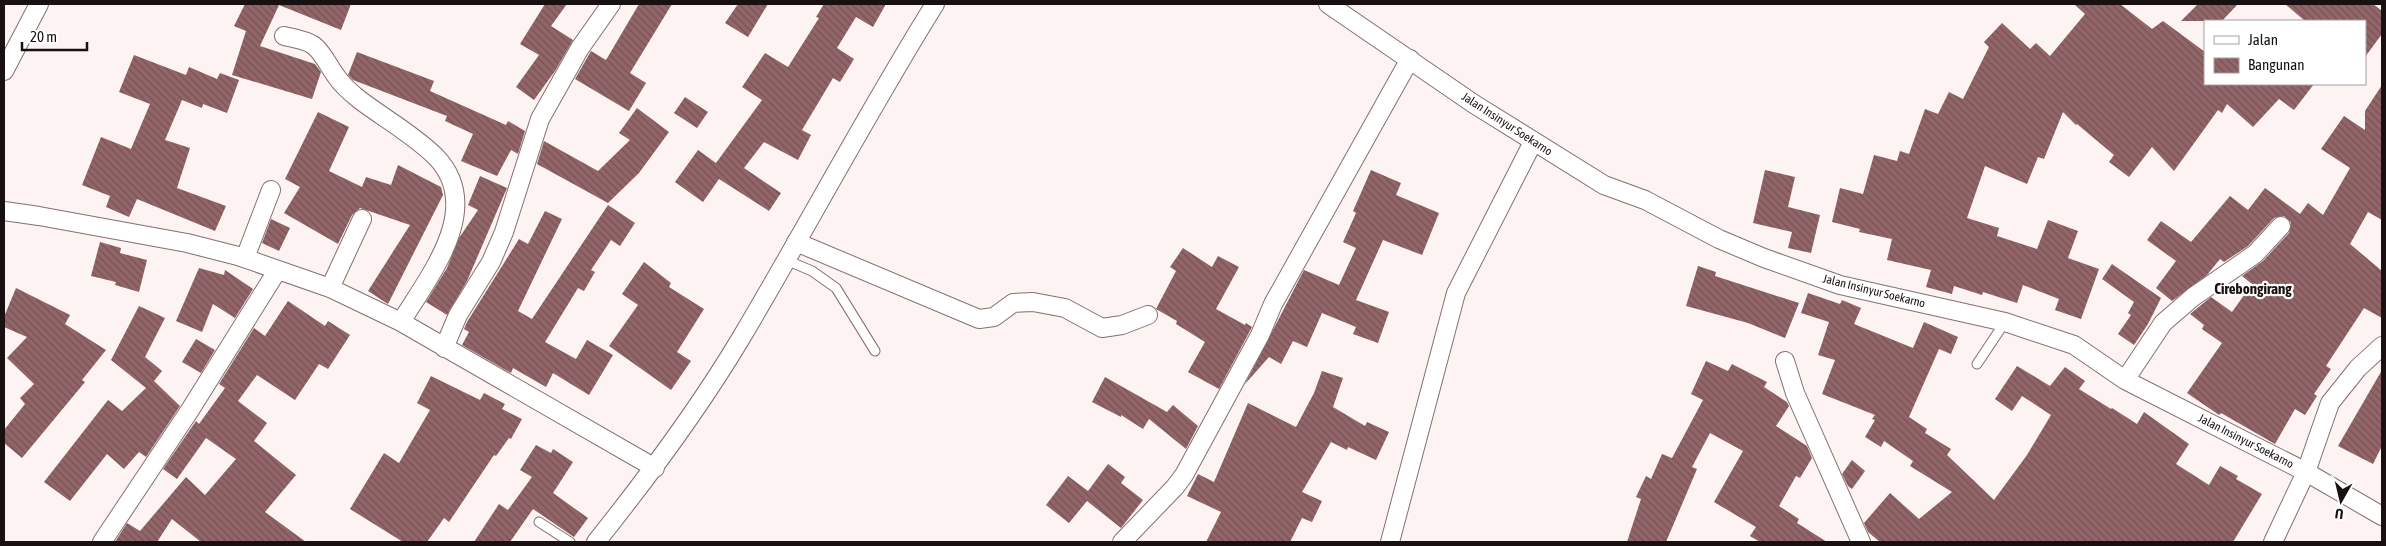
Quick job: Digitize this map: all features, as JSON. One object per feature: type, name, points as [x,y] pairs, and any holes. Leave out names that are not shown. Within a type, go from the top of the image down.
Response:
[{"type":"street","points":[[4,71],[39,4]]},
{"type":"street","points":[[444,348],[458,315],[491,262],[504,232],[540,119],[580,48],[611,4]]},
{"type":"street","points":[[596,542],[655,468],[740,340],[898,63],[935,4]]},
{"type":"street","name":"Jalan Insinyur Soekarno","points":[[1328,4],[1410,58],[1474,104],[1604,184],[1645,200],[1720,239],[1764,258],[1840,285],[2005,322],[2074,345],[2125,380],[2306,472],[2382,516]]},
{"type":"street","points":[[284,36],[313,45],[343,86],[373,110],[403,130],[436,158],[450,181],[455,197],[454,226],[445,248],[402,322]]},
{"type":"street","points":[[1122,542],[1175,488],[1184,475],[1260,335],[1273,304],[1410,58]]},
{"type":"street","points":[[1390,542],[1456,293],[1533,142]]},
{"type":"street","points":[[244,258],[271,190]]},
{"type":"street","points":[[4,211],[188,243],[244,258],[330,288],[402,322],[444,348],[655,468]]},
{"type":"street","points":[[330,288],[362,219]]},
{"type":"street","points":[[2125,380],[2163,323],[2193,297],[2255,254],[2281,226]]},
{"type":"street","points":[[796,242],[979,319],[994,317],[1013,304],[1033,302],[1065,308],[1102,328],[1122,325],[1148,315]]},
{"type":"street","points":[[102,542],[190,410],[277,271]]},
{"type":"street","points":[[2273,542],[2306,472],[2330,404],[2358,368],[2382,346]]},
{"type":"street","points":[[1785,361],[1795,393],[1861,542]]},
{"type":"lane","points":[[786,260],[812,271],[836,288],[875,351]]},
{"type":"lane","points":[[1977,364],[2005,322]]},
{"type":"lane","points":[[539,522],[570,542]]},
{"type":"building","points":[[245,4],[351,4],[341,30],[279,5],[260,46],[315,64],[321,72],[312,99],[232,75],[246,31],[234,26]]},
{"type":"building","points":[[545,4],[567,4],[551,26],[573,40],[555,71],[534,100],[516,87],[539,55],[520,44]]},
{"type":"building","points":[[639,4],[672,4],[630,73],[646,83],[629,111],[575,79],[591,51],[606,60]]},
{"type":"building","points":[[738,4],[768,4],[748,37],[725,23]]},
{"type":"building","points":[[824,4],[886,4],[873,27],[856,17],[837,48],[854,59],[840,82],[833,78],[802,130],[811,135],[798,160],[764,142],[744,168],[781,193],[769,211],[719,179],[703,202],[675,182],[698,150],[716,163],[762,100],[742,87],[765,53],[788,67],[819,18],[816,17]]},
{"type":"building","points":[[2074,4],[2120,4],[2152,29],[2163,21],[2204,51],[2204,85],[2313,85],[2294,110],[2279,99],[2253,127],[2227,104],[2222,113],[2218,110],[2174,171],[2152,147],[2129,177],[2109,162],[2114,155],[2076,125],[2063,112],[2044,159],[2038,157],[2027,184],[1985,166],[1967,218],[1999,228],[1997,236],[2037,249],[2048,220],[2078,231],[2068,258],[2099,269],[2081,319],[2055,310],[2059,299],[2023,285],[2017,303],[1983,292],[1982,295],[1954,286],[1952,294],[1926,287],[1931,270],[1887,260],[1892,239],[1859,232],[1860,229],[1832,222],[1840,188],[1863,194],[1874,155],[1897,161],[1900,151],[1909,154],[1925,109],[1938,114],[1949,92],[1963,99],[1989,47],[1984,42],[2002,23],[2030,49],[2036,43],[2050,56],[2085,14]]},
{"type":"building","points":[[2198,4],[2238,4],[2223,20],[2181,21]]},
{"type":"building","points":[[2285,4],[2373,4],[2382,11],[2382,34],[2366,56],[2366,20],[2304,20]]},
{"type":"building","points":[[357,52],[434,81],[430,91],[506,125],[508,121],[525,131],[518,154],[511,150],[497,176],[461,161],[473,134],[445,121],[447,116],[353,80],[348,75]]},
{"type":"building","points":[[134,55],[186,75],[189,67],[217,79],[220,73],[239,80],[227,113],[203,104],[202,108],[182,100],[165,140],[190,148],[177,188],[226,206],[215,231],[137,199],[129,217],[106,207],[110,196],[82,185],[101,137],[131,149],[150,104],[119,92]]},
{"type":"building","points":[[2382,85],[2382,220],[2368,212],[2350,244],[2382,271],[2382,318],[2364,308],[2326,366],[2331,369],[2314,394],[2317,396],[2305,415],[2295,409],[2275,444],[2221,413],[2219,415],[2187,393],[2222,343],[2202,329],[2204,325],[2190,314],[2211,297],[2232,312],[2252,284],[2242,276],[2263,261],[2289,233],[2291,222],[2284,216],[2274,218],[2248,246],[2224,262],[2220,259],[2207,275],[2172,301],[2156,288],[2176,261],[2147,240],[2161,221],[2191,242],[2230,196],[2248,210],[2265,188],[2300,214],[2308,203],[2323,215],[2350,168],[2321,149],[2344,116],[2365,130],[2365,111]]},
{"type":"building","points":[[685,97],[708,112],[697,128],[674,113]]},
{"type":"building","points":[[637,108],[669,132],[639,173],[608,203],[537,164],[544,141],[598,171],[630,140],[619,133]]},
{"type":"building","points":[[318,112],[349,127],[329,171],[362,187],[366,177],[391,185],[398,165],[441,187],[443,195],[388,304],[368,291],[410,225],[360,208],[352,215],[338,244],[284,213],[300,187],[285,179]]},
{"type":"building","points":[[1371,170],[1401,183],[1396,195],[1439,213],[1422,255],[1383,240],[1356,300],[1389,312],[1378,343],[1353,334],[1356,327],[1322,313],[1307,347],[1293,341],[1281,364],[1269,357],[1245,384],[1304,270],[1339,285],[1356,248],[1343,242],[1356,213],[1353,211]]},
{"type":"building","points":[[1765,170],[1795,177],[1788,207],[1820,215],[1811,253],[1788,248],[1792,232],[1753,223]]},
{"type":"building","points":[[480,176],[507,188],[467,281],[447,315],[426,302],[447,268],[459,238],[478,210],[468,205]]},
{"type":"building","points":[[608,205],[635,223],[620,246],[611,240],[591,270],[595,272],[584,291],[578,288],[545,342],[576,359],[587,340],[613,355],[589,395],[553,373],[546,387],[513,368],[511,373],[462,345],[469,332],[464,329],[467,322],[519,239],[528,244],[545,211],[562,219],[518,311],[532,319]]},
{"type":"building","points":[[271,219],[290,228],[279,251],[262,243]]},
{"type":"building","points":[[100,242],[121,248],[120,253],[147,260],[139,292],[115,285],[116,282],[91,276]]},
{"type":"building","points":[[1183,248],[1212,267],[1218,256],[1239,267],[1216,309],[1252,327],[1219,389],[1188,372],[1205,342],[1176,324],[1177,321],[1156,309],[1176,271],[1170,267]]},
{"type":"building","points":[[644,262],[671,283],[669,287],[704,309],[677,352],[691,361],[671,390],[609,346],[638,305],[622,294]]},
{"type":"building","points":[[2112,264],[2161,298],[2148,324],[2134,345],[2118,334],[2131,315],[2128,313],[2134,302],[2102,279]]},
{"type":"building","points":[[1698,266],[1716,272],[1715,276],[1799,303],[1785,338],[1748,323],[1686,306]]},
{"type":"building","points":[[199,268],[224,275],[225,270],[253,289],[235,318],[213,304],[202,332],[176,321]]},
{"type":"building","points":[[16,288],[70,315],[65,324],[106,350],[82,380],[85,382],[22,458],[4,443],[4,430],[25,404],[20,398],[34,384],[7,358],[27,337],[4,327],[4,317]]},
{"type":"building","points":[[1808,293],[1840,304],[1842,300],[1861,308],[1854,324],[1913,348],[1924,322],[1958,337],[1951,354],[1939,349],[1909,417],[1927,429],[1925,433],[1951,449],[1947,455],[1994,500],[2027,455],[2051,415],[2022,396],[2012,411],[1995,399],[2017,366],[2050,386],[2065,367],[2085,381],[2079,389],[2111,409],[2137,424],[2144,412],[2189,444],[2176,464],[2209,485],[2220,466],[2238,476],[2236,479],[2262,494],[2233,542],[1880,542],[1868,532],[1864,523],[1890,493],[1919,519],[1952,492],[1910,466],[1913,461],[1884,441],[1881,447],[1865,437],[1875,420],[1872,419],[1875,415],[1822,394],[1835,360],[1818,355],[1829,322],[1801,313]]},
{"type":"building","points":[[288,301],[325,326],[328,321],[350,335],[328,369],[319,364],[295,400],[257,375],[238,401],[267,423],[254,441],[296,475],[265,512],[306,542],[201,542],[172,519],[157,542],[115,542],[127,523],[140,531],[186,477],[205,495],[236,459],[206,438],[177,479],[163,469],[196,421],[199,424],[225,388],[219,384],[254,328],[265,336]]},
{"type":"building","points":[[139,306],[165,318],[145,357],[162,371],[154,381],[180,406],[146,457],[139,452],[124,469],[107,454],[70,501],[44,482],[108,400],[122,411],[146,388],[111,360]]},
{"type":"building","points":[[196,339],[215,350],[201,373],[182,362]]},
{"type":"building","points":[[1706,361],[1728,371],[1732,364],[1767,382],[1764,387],[1787,402],[1789,406],[1776,426],[1807,446],[1812,458],[1800,478],[1796,476],[1779,506],[1799,519],[1797,523],[1827,542],[1760,542],[1750,536],[1756,527],[1714,502],[1743,451],[1710,433],[1692,467],[1697,469],[1666,542],[1627,542],[1641,499],[1636,497],[1646,476],[1651,479],[1662,454],[1672,458],[1703,400],[1691,394]]},
{"type":"building","points":[[2382,370],[2382,446],[2373,464],[2338,446]]},
{"type":"building","points":[[1322,371],[1343,378],[1333,407],[1365,426],[1367,422],[1389,432],[1376,460],[1348,447],[1347,450],[1331,442],[1302,492],[1322,501],[1312,522],[1302,518],[1290,542],[1206,542],[1221,512],[1187,496],[1198,474],[1214,482],[1248,403],[1296,427],[1314,393]]},
{"type":"building","points":[[431,376],[480,400],[484,393],[505,404],[502,409],[522,419],[511,439],[509,438],[496,456],[494,455],[449,522],[444,518],[427,542],[403,542],[350,509],[384,453],[399,463],[430,410],[417,403]]},
{"type":"building","points":[[1105,377],[1167,412],[1173,405],[1198,426],[1186,449],[1149,419],[1143,429],[1121,415],[1121,417],[1092,402]]},
{"type":"building","points":[[536,445],[551,453],[553,449],[573,462],[553,493],[588,518],[574,537],[533,509],[510,542],[474,542],[499,504],[508,510],[532,477],[520,470]]},
{"type":"building","points":[[1852,460],[1865,471],[1852,489],[1848,486],[1842,474]]},
{"type":"building","points":[[1108,464],[1125,477],[1121,483],[1143,500],[1121,528],[1087,501],[1069,523],[1046,505],[1068,476],[1088,491]]},
{"type":"district","name":"Cirebongirang","points":[[2253,288]]}]
